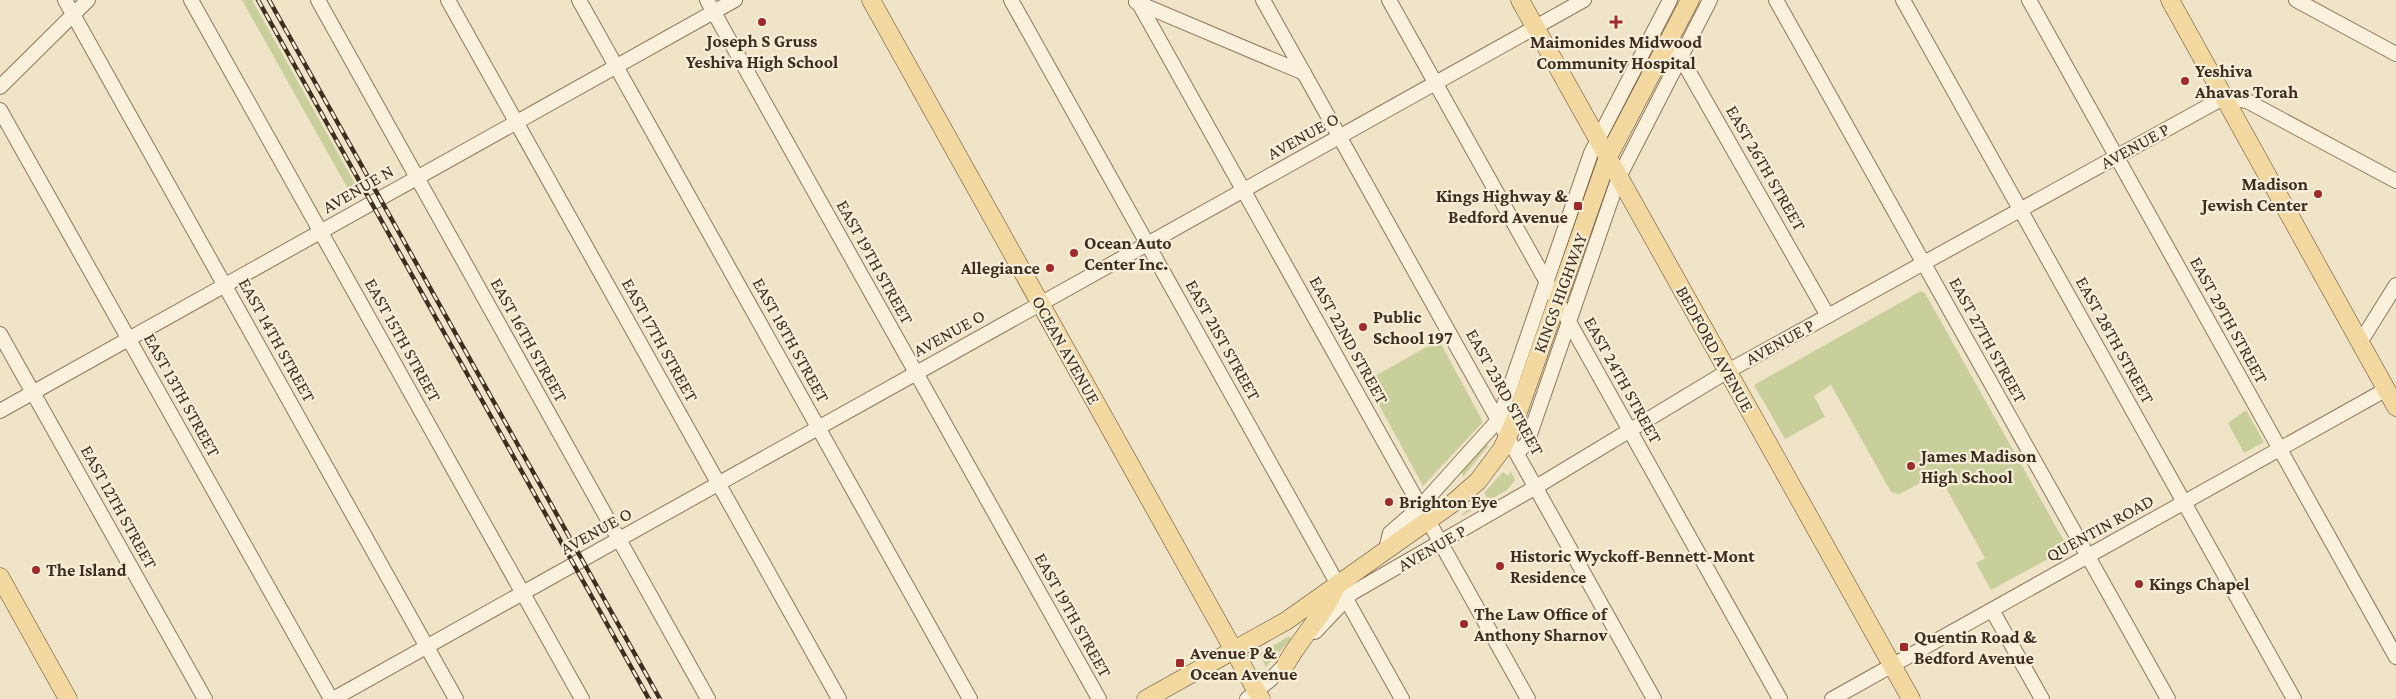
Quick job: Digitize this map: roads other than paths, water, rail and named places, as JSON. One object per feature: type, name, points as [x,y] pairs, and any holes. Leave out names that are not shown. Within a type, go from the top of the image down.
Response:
[{"type":"main road","name":"OCEAN AVENUE","points":[[871,0],[1234,650],[1255,696]]},
{"type":"main road","name":"BEDFORD AVENUE","points":[[1520,0],[1911,699]]},
{"type":"main road","name":"KINGS HIGHWAY","points":[[1337,584],[1386,549],[1424,514],[1478,481],[1502,449],[1608,157],[1690,0]]},
{"type":"main road","points":[[2172,1],[2223,98],[2361,341],[2396,407]]},
{"type":"main road","points":[[0,576],[68,699]]},
{"type":"main road","points":[[1146,699],[1286,622],[1337,584]]},
{"type":"main road","points":[[1286,664],[1298,642],[1329,602],[1337,584]]},
{"type":"street","name":"EAST 14TH STREET","points":[[65,0],[456,699]]},
{"type":"street","points":[[0,87],[88,0]]},
{"type":"street","name":"EAST 15TH STREET","points":[[191,0],[582,699]]},
{"type":"street","name":"EAST 16TH STREET","points":[[318,0],[708,699]]},
{"type":"street","name":"EAST 17TH STREET","points":[[448,0],[839,699]]},
{"type":"street","name":"EAST 18TH STREET","points":[[579,0],[970,699]]},
{"type":"street","name":"AVENUE N","points":[[0,411],[416,177],[617,67],[711,6],[735,0]]},
{"type":"street","name":"EAST 21ST STREET","points":[[1011,0],[1402,699]]},
{"type":"street","name":"EAST 23RD STREET","points":[[1262,0],[1508,435],[1654,699]]},
{"type":"street","name":"EAST 24TH STREET","points":[[1389,0],[1780,699]]},
{"type":"street","name":"AVENUE O","points":[[332,699],[1584,0]]},
{"type":"street","name":"KINGS HIGHWAY","points":[[1424,514],[1499,419],[1598,137],[1670,0]]},
{"type":"street","name":"KINGS HIGHWAY","points":[[1517,453],[1527,443],[1619,177],[1710,0]]},
{"type":"street","name":"EAST 27TH STREET","points":[[1776,0],[2168,699]]},
{"type":"street","name":"EAST 28TH STREET","points":[[1903,0],[2294,699]]},
{"type":"street","name":"EAST 29TH STREET","points":[[2029,0],[2396,658]]},
{"type":"street","points":[[2296,0],[2396,54]]},
{"type":"street","points":[[1135,1],[1304,73]]},
{"type":"street","name":"EAST 22ND STREET","points":[[1135,1],[1244,190],[1528,699]]},
{"type":"street","name":"EAST 19TH STREET","points":[[711,6],[1098,699]]},
{"type":"street","name":"EAST 26TH STREET","points":[[1658,23],[1681,56],[1828,316]]},
{"type":"street","points":[[2223,98],[2247,101],[2396,181]]},
{"type":"street","name":"AVENUE P","points":[[1346,599],[1352,593],[1536,487],[1728,371],[2223,98]]},
{"type":"street","name":"EAST 13TH STREET","points":[[0,110],[332,699]]},
{"type":"street","points":[[2361,341],[2392,303],[2396,284]]},
{"type":"street","name":"EAST 12TH STREET","points":[[0,334],[204,699]]},
{"type":"street","name":"QUENTIN ROAD","points":[[1832,699],[2386,389]]},
{"type":"street","points":[[1255,696],[1346,599]]},
{"type":"street","points":[[1992,610],[2042,699]]},
{"type":"railway","points":[[258,0],[649,699]]},
{"type":"railway","points":[[269,0],[660,699]]},
{"type":"place","name":"Joseph S Gruss Yeshiva High School","points":[[762,22]]},
{"type":"place","name":"Maimonides Midwood Community Hospital","points":[[1616,22]]},
{"type":"place","name":"Yeshiva Ahavas Torah","points":[[2185,81]]},
{"type":"place","name":"Madison Jewish Center","points":[[2318,194]]},
{"type":"place","name":"Kings Highway & Bedford Avenue","points":[[1578,206]]},
{"type":"place","name":"Ocean Auto Center Inc.","points":[[1074,253]]},
{"type":"place","name":"Allegiance","points":[[1050,268]]},
{"type":"place","name":"Public School 197","points":[[1363,327]]},
{"type":"place","name":"James Madison High School","points":[[1911,466]]},
{"type":"place","name":"Brighton Eye","points":[[1389,502]]},
{"type":"place","name":"Historic Wyckoff-Bennett-Mont Residence","points":[[1500,566]]},
{"type":"place","name":"The Island","points":[[36,570]]},
{"type":"place","name":"Kings Chapel","points":[[2139,584]]},
{"type":"place","name":"The Law Office of Anthony Sharnov","points":[[1464,624]]},
{"type":"place","name":"Quentin Road & Bedford Avenue","points":[[1904,647]]},
{"type":"place","name":"Avenue P & Ocean Avenue","points":[[1180,663]]}]
